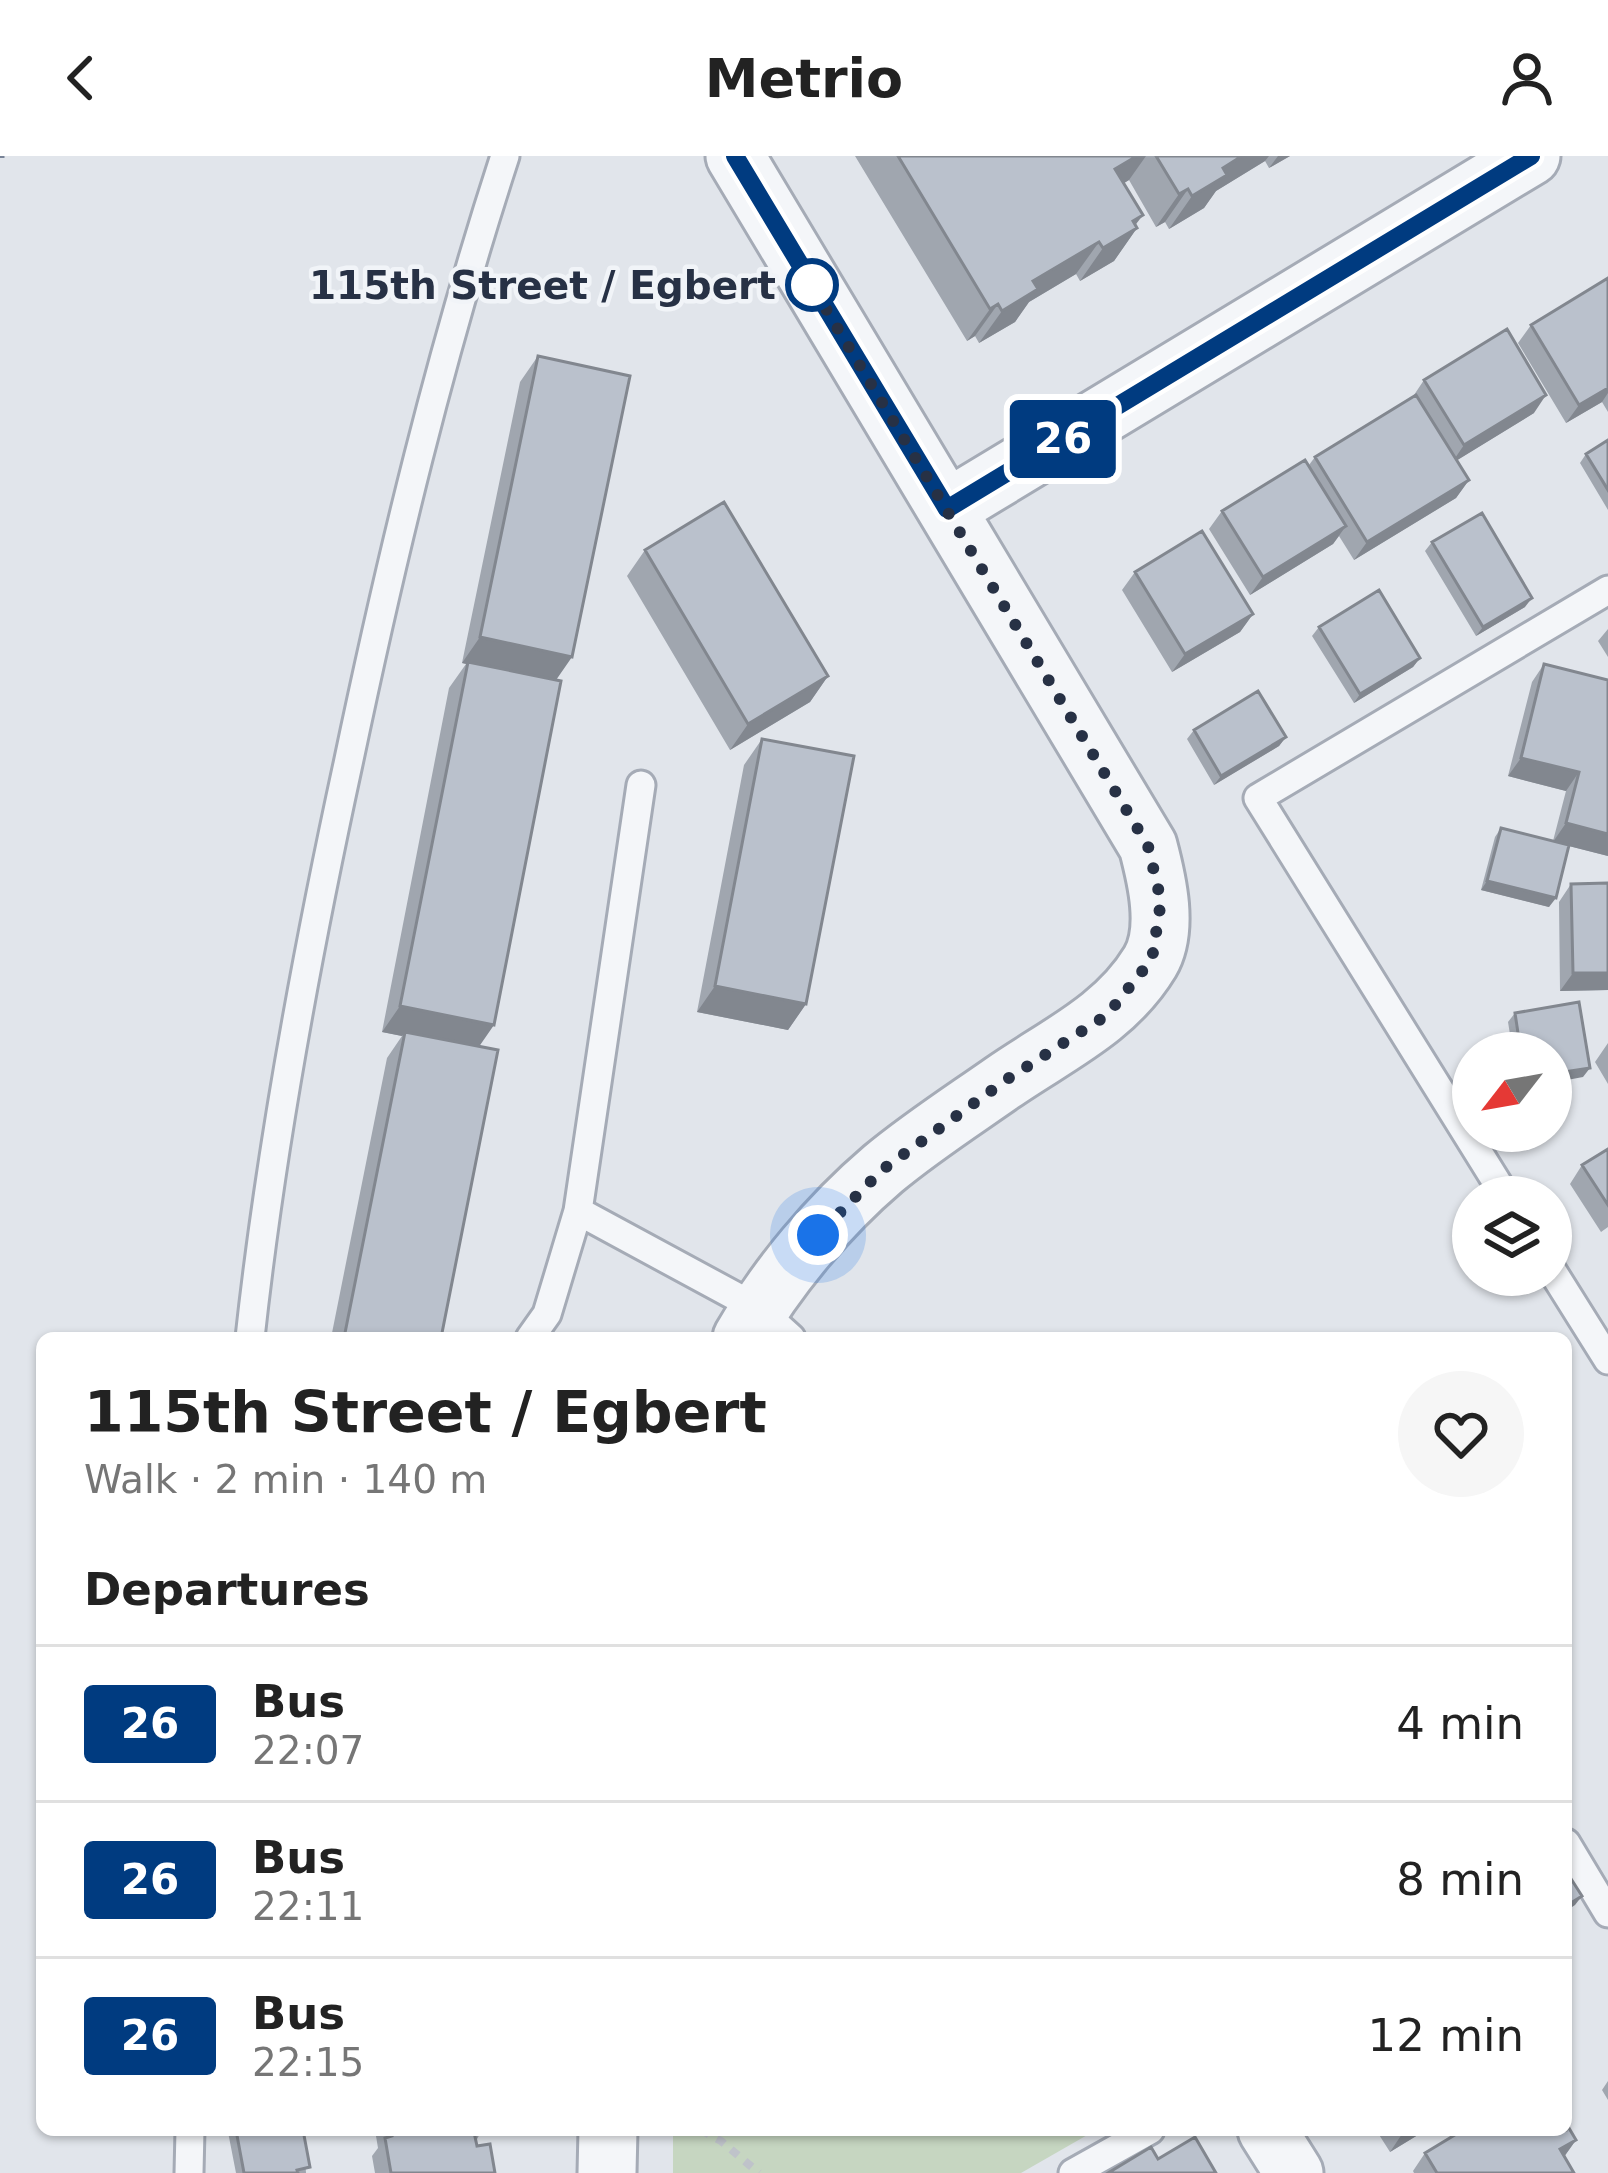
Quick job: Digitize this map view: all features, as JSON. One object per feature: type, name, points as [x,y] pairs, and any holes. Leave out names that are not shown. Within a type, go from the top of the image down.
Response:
[{"type":"street","points":[[735,156],[1148,846],[1161,901],[1152,959],[1107,1015],[1006,1080],[882,1170],[818,1235],[764,1328]]},
{"type":"street","points":[[947,509],[1531,156]]},
{"type":"street","points":[[607,2173],[608,2136]]},
{"type":"street","points":[[1272,2136],[1294,2173]]},
{"type":"lane","points":[[251,1332],[283,1106],[368,665],[421,447],[506,156]]},
{"type":"lane","points":[[1494,1176],[1258,798],[1608,590]]},
{"type":"lane","points":[[534,1332],[547,1314],[578,1211],[641,785]]},
{"type":"lane","points":[[578,1211],[764,1328]]},
{"type":"lane","points":[[1568,1296],[1608,1360]]},
{"type":"lane","points":[[1572,1853],[1608,1913]]},
{"type":"lane","points":[[188,2173],[190,2136]]},
{"type":"lane","points":[[1073,2173],[1139,2136]]},
{"type":"path","points":[[712,2136],[759,2173]]},
{"type":"green space","points":[[673,2136],[1086,2136],[1021,2173],[673,2173]]},
{"type":"building","points":[[898,156],[1137,156],[1115,169],[1143,215],[1133,221],[1137,228],[1103,248],[1099,242],[1033,281],[1038,289],[1002,311],[998,304],[990,309]]},
{"type":"building","points":[[1156,156],[1242,156],[1223,168],[1227,175],[1192,196],[1188,189],[1179,194]]},
{"type":"building","points":[[1608,278],[1608,388],[1579,405],[1531,325]]},
{"type":"building","points":[[1507,329],[1546,395],[1464,445],[1424,380]]},
{"type":"building","points":[[538,356],[630,376],[572,657],[480,637]]},
{"type":"building","points":[[1416,395],[1469,480],[1367,542],[1315,457]]},
{"type":"building","points":[[1608,440],[1608,490],[1586,454]]},
{"type":"building","points":[[1305,460],[1346,526],[1263,577],[1222,511]]},
{"type":"building","points":[[724,502],[828,676],[748,724],[645,550]]},
{"type":"building","points":[[1482,513],[1532,598],[1483,627],[1432,542]]},
{"type":"building","points":[[1202,531],[1253,614],[1185,654],[1135,572]]},
{"type":"building","points":[[1379,590],[1420,658],[1360,694],[1319,627]]},
{"type":"building","points":[[468,662],[561,681],[494,1025],[400,1006]]},
{"type":"building","points":[[1544,664],[1608,680],[1608,834],[1566,823],[1579,772],[1521,758]]},
{"type":"building","points":[[1258,691],[1286,737],[1221,776],[1194,730]]},
{"type":"building","points":[[762,739],[854,756],[806,1004],[715,986]]},
{"type":"building","points":[[1501,828],[1569,845],[1556,898],[1487,881]]},
{"type":"building","points":[[1608,883],[1608,973],[1573,973],[1571,884]]},
{"type":"building","points":[[1579,1002],[1590,1068],[1572,1071],[1572,1032],[1518,1032],[1515,1013]]},
{"type":"building","points":[[405,1032],[498,1050],[442,1332],[345,1332]]},
{"type":"building","points":[[1608,1149],[1608,1205],[1582,1165]]},
{"type":"building","points":[[1572,1880],[1582,1896],[1572,1902]]},
{"type":"building","points":[[1572,2133],[1576,2140],[1560,2149],[1574,2173],[1437,2173],[1425,2153],[1453,2136]]},
{"type":"building","points":[[237,2136],[304,2136],[310,2167],[298,2173],[244,2173]]},
{"type":"building","points":[[475,2136],[477,2146],[490,2144],[495,2173],[391,2173],[385,2138]]},
{"type":"building","points":[[1195,2137],[1216,2173],[1108,2173],[1151,2147],[1158,2159]]},
{"type":"bus line","name":"26","points":[[735,156],[947,509],[1531,156]]},
{"type":"place","name":"115th Street / Egbert","points":[[812,285]]},
{"type":"route","points":[[812,285],[808,279],[1148,846],[1161,901],[1152,959],[1107,1015],[1006,1080],[882,1170],[818,1235]]}]
